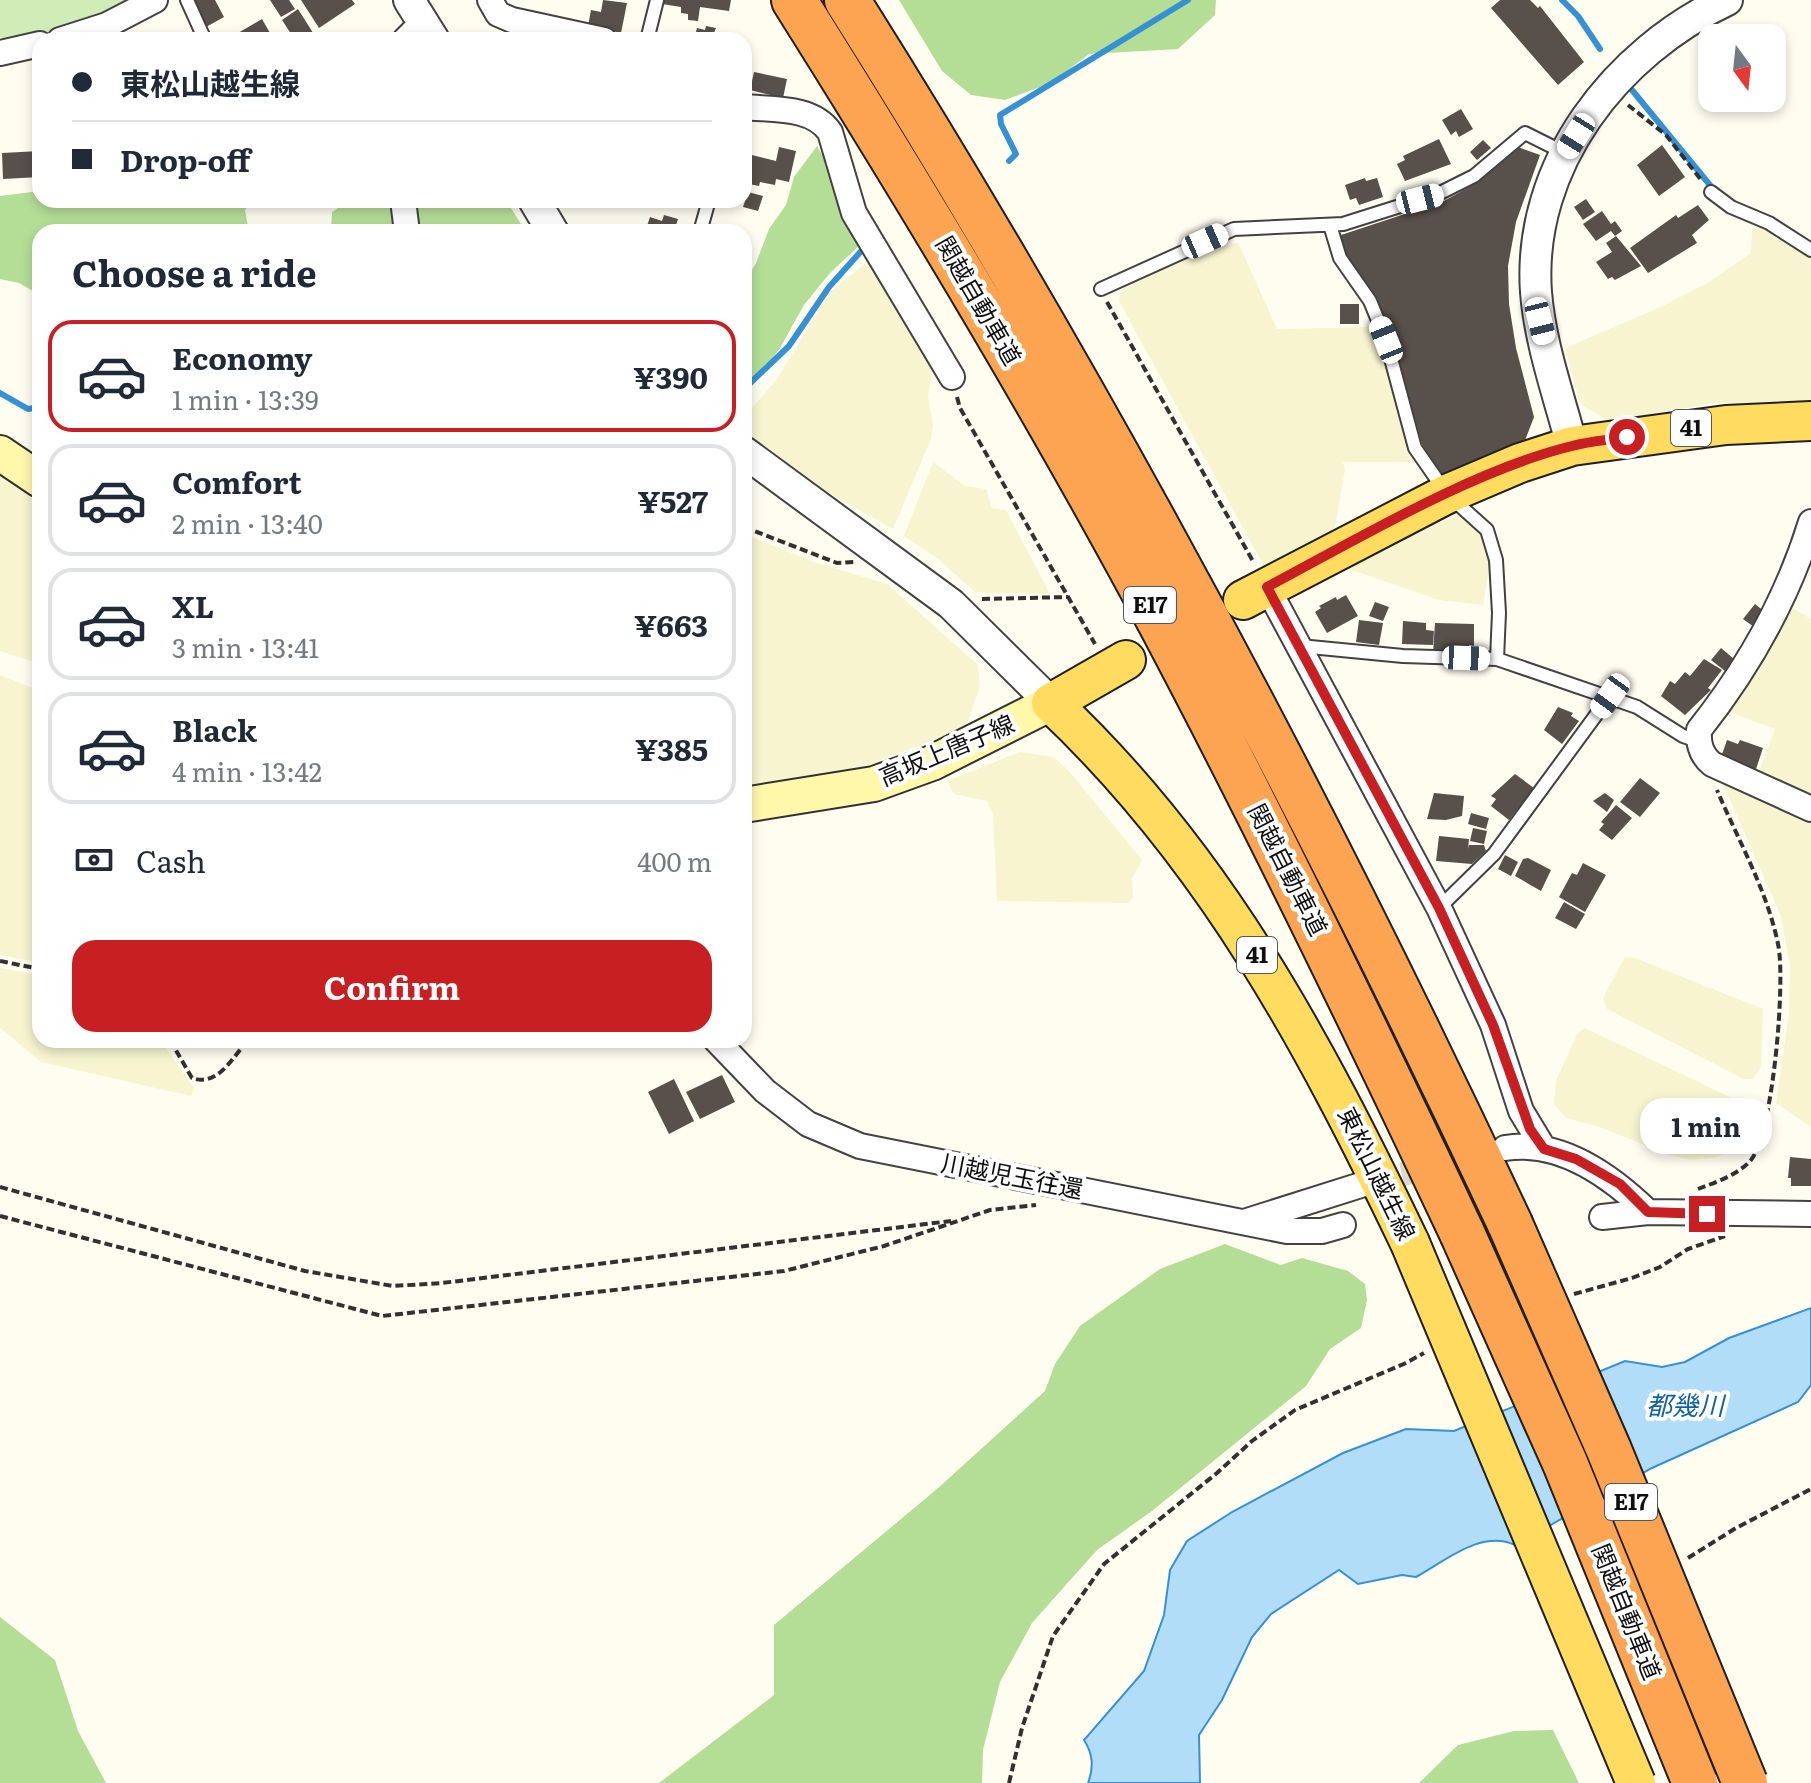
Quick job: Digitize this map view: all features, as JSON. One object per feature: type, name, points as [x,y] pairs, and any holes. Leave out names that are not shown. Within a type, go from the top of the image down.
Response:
[{"type":"highway","name":"関越自動車道","points":[[794,0],[924,208],[1160,623],[1278,849],[1462,1233],[1565,1463],[1695,1783]]},
{"type":"highway","name":"関越自動車道","points":[[847,0],[950,163],[1072,372],[1192,589],[1415,1021],[1510,1224],[1609,1450],[1745,1783]]},
{"type":"main road","name":"41","points":[[1255,594],[1447,494],[1520,463],[1572,446],[1726,425],[1811,421]]},
{"type":"main road","points":[[0,453],[32,475]]},
{"type":"main road","points":[[1051,703],[1118,665]]},
{"type":"main road","name":"高坂上唐子線","points":[[752,804],[874,784],[932,763],[1051,703]]},
{"type":"main road","name":"東松山越生線","points":[[1051,703],[1116,767],[1161,819],[1244,935],[1310,1043],[1410,1243],[1636,1783]]},
{"type":"street","points":[[86,32],[155,0]]},
{"type":"street","points":[[490,0],[498,14],[512,20],[567,32]]},
{"type":"street","points":[[1572,446],[1540,321],[1536,291],[1536,257],[1542,226],[1565,153],[1609,87],[1626,68],[1672,31],[1727,0]]},
{"type":"street","points":[[0,53],[32,46]]},
{"type":"street","points":[[752,108],[809,114],[822,121],[830,132],[854,213],[952,377]]},
{"type":"street","points":[[752,458],[956,609],[1051,703]]},
{"type":"street","points":[[1811,522],[1771,622],[1740,673],[1699,730],[1702,749],[1733,775],[1811,809]]},
{"type":"street","points":[[1255,594],[1300,646],[1439,908],[1493,1025],[1521,1111],[1544,1149]]},
{"type":"street","name":"川越児玉往還","points":[[724,1048],[765,1091],[808,1124],[860,1146],[1287,1231],[1322,1231],[1343,1225]]},
{"type":"street","points":[[1505,1148],[1525,1145],[1576,1159],[1620,1184],[1648,1212]]},
{"type":"street","points":[[1243,1222],[1364,1184]]},
{"type":"street","points":[[1602,1217],[1648,1212],[1811,1214]]},
{"type":"lane","points":[[187,0],[201,32]]},
{"type":"lane","points":[[649,32],[657,0]]},
{"type":"lane","points":[[1101,289],[1234,229],[1343,224],[1438,194],[1474,176],[1525,133],[1565,153]]},
{"type":"lane","points":[[1711,192],[1731,207],[1769,223],[1811,250]]},
{"type":"lane","points":[[1330,225],[1340,258],[1370,301],[1386,340],[1415,448],[1447,494],[1487,530],[1496,560],[1499,613],[1497,659]]},
{"type":"lane","points":[[1300,646],[1403,656],[1497,659],[1637,707],[1702,749]]},
{"type":"lane","points":[[1439,908],[1494,854],[1610,696]]},
{"type":"path","points":[[1609,87],[1666,135],[1711,192]]},
{"type":"path","points":[[1101,289],[1255,594]]},
{"type":"path","points":[[952,377],[960,408],[1068,597],[1118,665]]},
{"type":"path","points":[[752,530],[837,563],[857,561],[877,550]]},
{"type":"path","points":[[956,609],[969,599],[1068,597]]},
{"type":"path","points":[[1648,1212],[1738,1171],[1750,1161],[1759,1147],[1773,1076],[1780,990],[1779,945],[1766,903],[1702,749]]},
{"type":"path","points":[[0,961],[32,967]]},
{"type":"path","points":[[175,1048],[192,1078],[203,1082],[214,1080],[241,1048]]},
{"type":"path","points":[[0,1187],[305,1271],[393,1286],[442,1283],[958,1220]]},
{"type":"path","points":[[0,1216],[382,1316],[784,1271],[910,1238],[990,1210],[1045,1204]]},
{"type":"path","points":[[1563,1297],[1660,1267],[1688,1249],[1741,1230],[1761,1214]]},
{"type":"path","points":[[1009,1783],[1022,1728],[1053,1636],[1104,1564],[1252,1441],[1295,1410],[1425,1352]]},
{"type":"path","points":[[1679,1564],[1736,1528],[1811,1489]]},
{"type":"shaded area","points":[[1763,224],[1811,256],[1811,403],[1716,403],[1609,421],[1580,404],[1565,348],[1661,307],[1709,282],[1751,253],[1752,231]]},
{"type":"shaded area","points":[[1238,242],[1277,329],[1376,327],[1415,462],[1343,462],[1345,470],[1334,532],[1266,570],[1119,301],[1121,290],[1147,275]]},
{"type":"shaded area","points":[[868,261],[933,364],[928,396],[933,425],[931,439],[893,529],[815,485],[752,438],[752,408],[777,379],[829,293]]},
{"type":"shaded area","points":[[933,462],[965,486],[986,489],[992,508],[1006,510],[1050,594],[975,592],[937,558],[904,536]]},
{"type":"shaded area","points":[[0,474],[32,495],[32,661],[0,651]]},
{"type":"shaded area","points":[[1459,514],[1478,531],[1486,546],[1489,569],[1483,605],[1439,600],[1343,567]]},
{"type":"shaded area","points":[[752,537],[817,563],[887,584],[978,665],[980,686],[966,727],[874,763],[810,779],[752,784]]},
{"type":"shaded area","points":[[1791,607],[1811,619],[1811,801],[1756,780],[1775,729],[1724,710],[1778,633]]},
{"type":"shaded area","points":[[0,675],[32,688],[32,961],[0,955]]},
{"type":"shaded area","points":[[1020,752],[1054,757],[1142,860],[1132,879],[1133,898],[1128,903],[997,901],[993,814],[987,801],[954,794],[947,781]]},
{"type":"shaded area","points":[[1720,777],[1811,821],[1811,1127],[1776,1103],[1789,1013],[1790,966],[1781,916]]},
{"type":"shaded area","points":[[1625,957],[1635,958],[1763,1009],[1761,1067],[1753,1079],[1744,1079],[1607,1009],[1603,998]]},
{"type":"shaded area","points":[[0,968],[32,974],[32,1048],[166,1048],[194,1088],[191,1096],[41,1062],[0,1028]]},
{"type":"shaded area","points":[[1585,1028],[1738,1101],[1751,1124],[1746,1137],[1718,1157],[1690,1160],[1566,1118],[1554,1104],[1556,1081],[1577,1034]]},
{"type":"green space","points":[[0,0],[131,0],[55,32],[32,32],[32,38],[27,39],[0,37]]},
{"type":"green space","points":[[899,0],[1216,0],[1215,15],[1178,49],[1089,54],[1051,83],[1005,100],[971,95],[942,71]]},
{"type":"green space","points":[[817,146],[833,173],[861,244],[830,273],[804,305],[780,348],[752,386],[752,270],[769,229],[786,205],[794,177]]},
{"type":"green space","points":[[32,192],[32,208],[247,208],[248,224],[32,224],[32,290],[19,283],[0,279],[0,196]]},
{"type":"green space","points":[[338,208],[511,208],[521,224],[331,224],[332,212]]},
{"type":"green space","points":[[1225,1244],[1281,1265],[1302,1258],[1348,1271],[1365,1284],[1367,1300],[1361,1328],[1330,1349],[1306,1386],[1152,1511],[1097,1550],[1032,1623],[1000,1682],[983,1750],[982,1783],[659,1783],[774,1695],[774,1625],[937,1489],[1045,1391],[1055,1364],[1080,1326],[1160,1269]]},
{"type":"green space","points":[[0,1617],[55,1660],[78,1731],[106,1783],[0,1783]]},
{"type":"green space","points":[[1553,1730],[1579,1783],[1419,1783],[1458,1745],[1514,1731]]},
{"type":"water","name":"都幾川","points":[[1811,1308],[1811,1385],[1798,1402],[1652,1468],[1515,1545],[1502,1541],[1476,1544],[1416,1577],[1402,1575],[1358,1584],[1339,1570],[1271,1614],[1252,1637],[1222,1700],[1199,1735],[1200,1783],[1088,1783],[1092,1761],[1084,1740],[1144,1671],[1164,1615],[1170,1570],[1187,1541],[1232,1512],[1343,1453],[1406,1429],[1454,1431],[1625,1361],[1662,1367],[1685,1362],[1729,1338]]},
{"type":"building","points":[[192,0],[215,0],[224,17],[206,27]]},
{"type":"building","points":[[270,0],[289,0],[295,9],[281,17]]},
{"type":"building","points":[[301,0],[352,0],[355,4],[319,28]]},
{"type":"building","points":[[603,0],[627,3],[621,32],[588,26],[591,10],[601,12]]},
{"type":"building","points":[[662,0],[731,0],[729,11],[700,7],[698,21],[688,20],[688,14],[681,13],[681,7],[662,4]]},
{"type":"building","points":[[1500,0],[1530,0],[1538,8],[1540,6],[1584,62],[1558,85],[1491,8]]},
{"type":"building","points":[[298,9],[312,32],[290,32],[282,20]]},
{"type":"building","points":[[262,19],[269,32],[240,32]]},
{"type":"building","points":[[706,26],[716,28],[714,32],[696,32],[697,28],[705,30]]},
{"type":"building","points":[[754,72],[787,79],[783,98],[752,90]]},
{"type":"building","points":[[1461,109],[1473,129],[1459,137],[1456,131],[1451,135],[1442,120]]},
{"type":"building","points":[[1439,139],[1451,164],[1405,181],[1397,164],[1405,160],[1403,156]]},
{"type":"building","points":[[1483,140],[1491,148],[1477,160],[1470,152]]},
{"type":"building","points":[[1662,145],[1685,177],[1659,196],[1637,165]]},
{"type":"building","points":[[1515,146],[1540,155],[1516,222],[1508,266],[1509,304],[1516,348],[1534,417],[1524,443],[1441,476],[1422,444],[1388,325],[1375,297],[1337,243],[1341,235],[1444,201],[1478,182]]},
{"type":"building","points":[[779,147],[796,151],[789,182],[776,179],[775,185],[760,182],[759,186],[752,185],[752,155],[776,161]]},
{"type":"building","points":[[32,151],[32,177],[3,179],[2,153]]},
{"type":"building","points":[[1365,178],[1366,181],[1377,178],[1383,197],[1359,205],[1356,198],[1350,200],[1345,185]]},
{"type":"building","points":[[752,193],[763,196],[758,211],[747,208],[752,208]]},
{"type":"building","points":[[1586,199],[1595,212],[1583,220],[1574,207]]},
{"type":"building","points":[[1698,205],[1709,220],[1692,235],[1697,243],[1648,273],[1630,248],[1676,215],[1678,218]]},
{"type":"building","points":[[1602,211],[1611,224],[1615,221],[1622,231],[1615,236],[1611,231],[1596,241],[1583,224]]},
{"type":"building","points":[[664,215],[678,219],[676,224],[648,224],[650,217],[662,221]]},
{"type":"building","points":[[1616,236],[1641,266],[1615,280],[1612,277],[1608,279],[1596,262],[1612,252],[1606,243]]},
{"type":"building","points":[[1340,304],[1359,304],[1359,324],[1340,324]]},
{"type":"building","points":[[1346,595],[1358,616],[1327,633],[1315,612],[1321,608],[1319,606]]},
{"type":"building","points":[[1375,602],[1389,607],[1383,621],[1369,616]]},
{"type":"building","points":[[1755,604],[1765,612],[1754,627],[1743,619]]},
{"type":"building","points":[[1359,620],[1383,623],[1379,645],[1356,642]]},
{"type":"building","points":[[1403,621],[1426,623],[1426,630],[1434,631],[1433,645],[1402,644]]},
{"type":"building","points":[[1435,623],[1474,624],[1474,646],[1469,645],[1469,652],[1459,651],[1459,654],[1433,653]]},
{"type":"building","points":[[1721,648],[1734,659],[1725,671],[1711,660]]},
{"type":"building","points":[[1704,659],[1722,670],[1708,688],[1711,690],[1685,715],[1661,696],[1670,681],[1675,684],[1685,672],[1690,676]]},
{"type":"building","points":[[1558,707],[1573,713],[1571,716],[1579,721],[1562,744],[1544,730]]},
{"type":"building","points":[[1727,740],[1738,744],[1740,740],[1763,748],[1755,772],[1720,760]]},
{"type":"building","points":[[1515,774],[1534,788],[1509,820],[1491,806],[1496,799],[1491,796]]},
{"type":"building","points":[[1640,778],[1660,793],[1640,817],[1620,802]]},
{"type":"building","points":[[1434,793],[1464,796],[1462,816],[1446,820],[1427,819]]},
{"type":"building","points":[[1605,793],[1614,800],[1607,812],[1593,801]]},
{"type":"building","points":[[1616,805],[1632,818],[1612,840],[1599,830],[1604,824],[1601,822]]},
{"type":"building","points":[[1471,813],[1489,818],[1486,829],[1468,824]]},
{"type":"building","points":[[1473,828],[1487,831],[1484,844],[1470,841]]},
{"type":"building","points":[[1439,836],[1469,839],[1468,849],[1469,845],[1484,845],[1486,851],[1472,864],[1436,861]]},
{"type":"building","points":[[1505,855],[1518,862],[1511,876],[1498,869]]},
{"type":"building","points":[[1528,858],[1551,870],[1541,891],[1515,876],[1523,859]]},
{"type":"building","points":[[1583,863],[1606,875],[1585,912],[1559,897],[1572,873],[1577,875]]},
{"type":"building","points":[[1564,902],[1585,914],[1576,929],[1555,918]]},
{"type":"building","points":[[722,1075],[735,1102],[700,1119],[686,1092]]},
{"type":"building","points":[[674,1079],[694,1121],[669,1134],[648,1092]]},
{"type":"building","points":[[1790,1157],[1811,1159],[1811,1186],[1791,1186],[1791,1178],[1788,1178]]},
{"type":"waterway","points":[[1009,161],[1016,154],[1001,124],[1000,115],[1188,0]]},
{"type":"waterway","points":[[1562,0],[1578,16],[1600,49]]},
{"type":"waterway","points":[[1632,90],[1714,190]]},
{"type":"waterway","points":[[752,381],[789,346],[829,287],[863,249]]},
{"type":"waterway","points":[[0,393],[32,408]]},
{"type":"tunnel","points":[[1367,1183],[1487,1153]]},
{"type":"route","points":[[1627,437],[1572,446],[1520,463],[1447,494],[1267,587],[1439,908],[1493,1025],[1521,1111],[1544,1149],[1576,1159],[1620,1184],[1648,1212],[1707,1214]]}]
